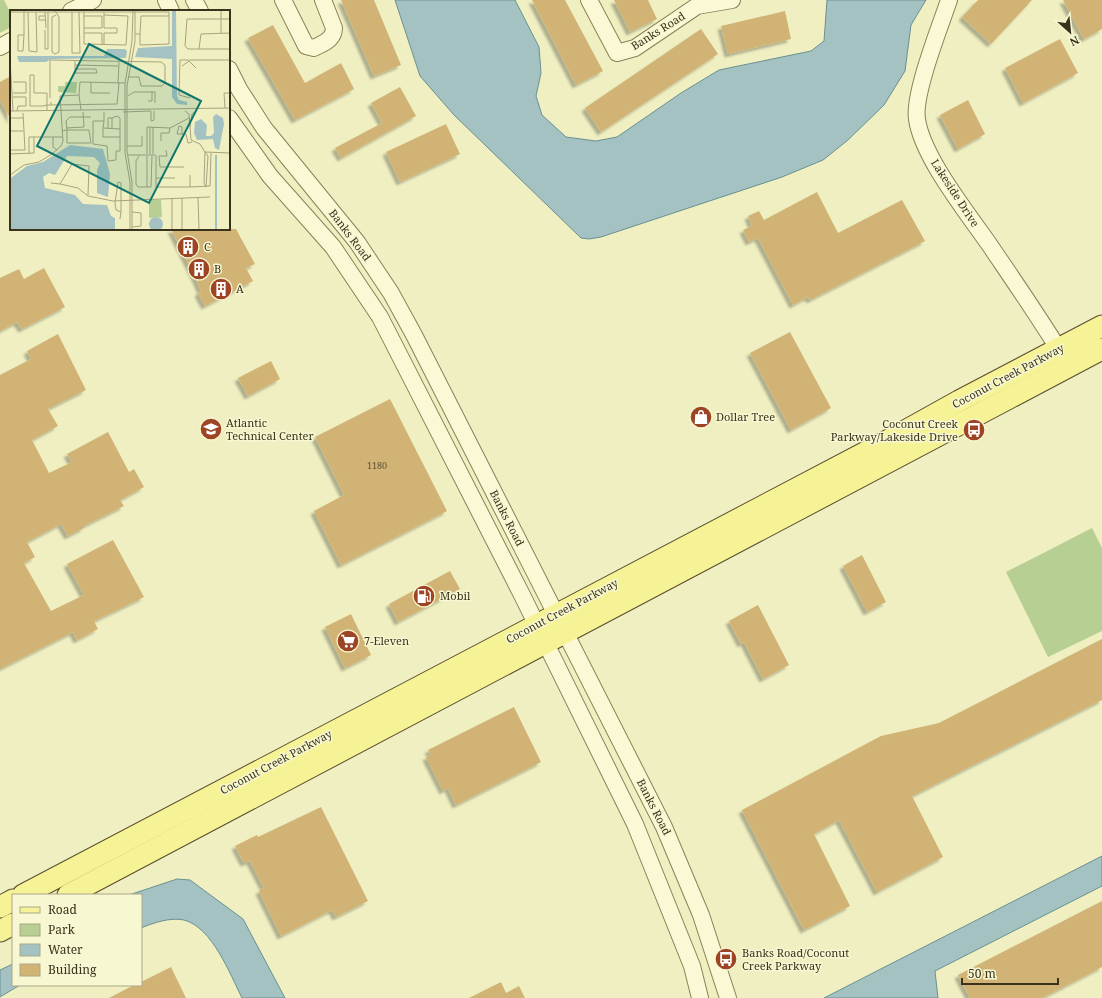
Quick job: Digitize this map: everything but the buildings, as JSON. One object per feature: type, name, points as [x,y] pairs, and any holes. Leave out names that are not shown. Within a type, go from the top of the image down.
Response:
[{"type":"main road","name":"Coconut Creek Parkway","points":[[1064,358],[1102,326]]},
{"type":"main road","name":"Coconut Creek Parkway","points":[[70,894],[545,644],[560,623],[959,401],[1064,358],[1102,349]]},
{"type":"main road","name":"Coconut Creek Parkway","points":[[25,894],[536,624],[560,623]]},
{"type":"main road","points":[[0,907],[12,901]]},
{"type":"main road","points":[[0,931],[12,925]]},
{"type":"street","points":[[73,10],[93,0]]},
{"type":"street","points":[[166,0],[171,10]]},
{"type":"street","points":[[194,0],[199,10]]},
{"type":"street","points":[[283,0],[306,46],[314,48],[330,39],[334,33],[334,28],[323,0]]},
{"type":"street","name":"Banks Road","points":[[589,0],[617,53],[635,48],[697,6],[732,0]]},
{"type":"street","name":"Lakeside Drive","points":[[949,0],[919,95],[916,119],[924,143],[964,210],[1064,358]]},
{"type":"street","points":[[0,47],[10,42]]},
{"type":"street","name":"Banks Road","points":[[230,71],[239,89],[264,128],[295,168],[357,242],[391,293],[664,827],[684,870],[706,928],[728,998]]},
{"type":"street","name":"Banks Road","points":[[230,119],[270,176],[333,247],[376,311],[536,624],[635,824],[692,966],[700,998]]},
{"type":"green space","points":[[0,0],[4,0],[10,12],[10,28],[0,33]]},
{"type":"green space","points":[[1092,528],[1102,548],[1102,631],[1048,657],[1006,572]]},
{"type":"water","points":[[395,0],[515,0],[539,47],[541,73],[536,96],[542,115],[566,137],[596,141],[617,137],[681,93],[719,70],[811,51],[824,41],[827,0],[926,0],[911,25],[905,71],[884,105],[848,140],[823,160],[782,177],[601,237],[589,239],[581,238],[454,115],[420,76]]},
{"type":"water","points":[[1102,856],[1102,886],[935,971],[938,998],[824,998]]},
{"type":"water","points":[[177,879],[190,880],[243,919],[285,998],[242,998],[219,953],[203,932],[194,924],[179,919],[156,922],[142,928],[142,894],[132,894]]},
{"type":"water","points":[[12,964],[12,986],[18,986],[0,997],[0,970]]},
{"type":"place","name":"C","points":[[188,247]]},
{"type":"place","name":"B","points":[[199,269]]},
{"type":"place","name":"A","points":[[221,289]]},
{"type":"place","name":"Dollar Tree","points":[[701,417]]},
{"type":"place","name":"Atlantic Technical Center","points":[[211,429]]},
{"type":"place","name":"Coconut Creek Parkway/Lakeside Drive","points":[[974,430]]},
{"type":"place","name":"Mobil","points":[[424,596]]},
{"type":"place","name":"7-Eleven","points":[[348,641]]},
{"type":"place","name":"Banks Road/Coconut Creek Parkway","points":[[726,959]]}]
